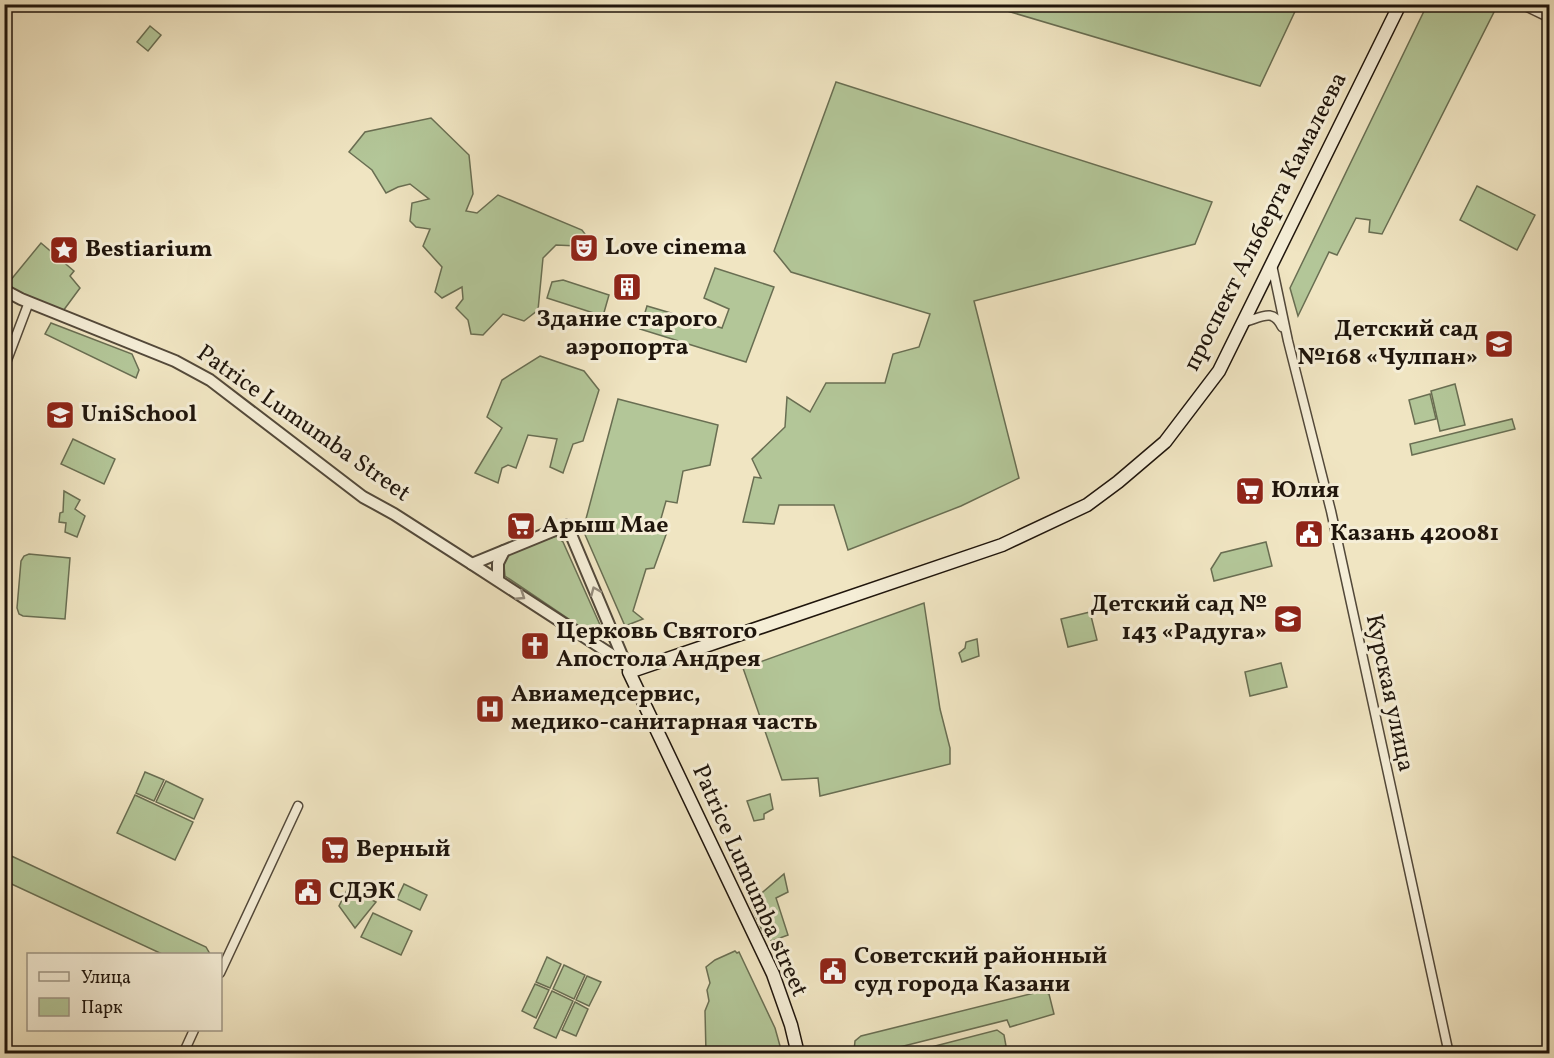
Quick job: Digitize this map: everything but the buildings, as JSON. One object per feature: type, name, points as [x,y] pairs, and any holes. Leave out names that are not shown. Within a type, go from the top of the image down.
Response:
[{"type":"main road","name":"проспект Альберта Камалеева","points":[[627,668],[1002,544],[1087,505],[1165,442],[1219,371],[1400,4]]},
{"type":"main road","name":"Patrice Lumumba street","points":[[627,668],[773,974],[798,1053]]},
{"type":"street","points":[[1521,4],[1550,18]]},
{"type":"street","name":"Курская улица","points":[[1272,265],[1288,341],[1333,520],[1449,1053]]},
{"type":"street","name":"Patrice Lumumba Street","points":[[4,290],[175,361],[210,380],[363,497],[498,580],[627,668]]},
{"type":"street","points":[[4,368],[29,302]]},
{"type":"street","name":"Курская улица","points":[[1245,321],[1274,316],[1281,323],[1288,341]]},
{"type":"street","name":"Patrice Lumumba street","points":[[472,564],[567,525],[627,668]]},
{"type":"street","points":[[498,580],[498,563],[504,550]]},
{"type":"street","points":[[222,969],[298,806]]},
{"type":"street","points":[[183,1053],[193,1031]]},
{"type":"green space","points":[[987,5],[1298,5],[1260,86]]},
{"type":"green space","points":[[1427,5],[1489,5],[1496,8],[1382,234],[1369,232],[1370,220],[1356,218],[1337,255],[1329,252],[1298,316],[1290,288]]},
{"type":"green space","points":[[150,26],[161,35],[148,51],[137,42]]},
{"type":"green space","points":[[836,82],[1212,202],[1195,244],[974,301],[1019,478],[961,506],[848,550],[834,505],[779,505],[774,524],[743,522],[754,477],[761,478],[752,459],[785,427],[787,397],[810,412],[826,383],[885,383],[893,354],[919,347],[930,314],[791,272],[774,251]]},
{"type":"green space","points":[[431,118],[469,155],[473,194],[466,211],[477,213],[498,195],[582,230],[588,238],[578,246],[556,245],[543,258],[538,310],[524,321],[503,314],[483,335],[471,334],[468,320],[456,308],[463,299],[462,287],[442,298],[435,292],[442,267],[423,246],[430,229],[416,227],[410,221],[412,203],[429,199],[410,184],[386,193],[372,170],[349,152],[365,132]]},
{"type":"green space","points":[[1477,186],[1535,215],[1517,250],[1460,220]]},
{"type":"green space","points":[[41,243],[74,271],[70,276],[80,288],[63,311],[5,287]]},
{"type":"green space","points":[[715,268],[774,287],[746,362],[640,329],[647,306],[722,328],[729,309],[704,298]]},
{"type":"green space","points":[[563,280],[609,295],[603,316],[547,298],[552,282]]},
{"type":"green space","points":[[51,323],[132,354],[139,370],[136,378],[45,334]]},
{"type":"green space","points":[[540,356],[584,371],[599,390],[583,441],[573,444],[563,473],[550,467],[557,439],[528,435],[516,468],[508,465],[502,468],[498,483],[475,473],[502,428],[487,417],[502,380]]},
{"type":"green space","points":[[1455,384],[1465,425],[1440,431],[1431,391]]},
{"type":"green space","points":[[1430,394],[1436,419],[1415,424],[1409,400]]},
{"type":"green space","points":[[618,399],[718,425],[710,465],[683,471],[677,503],[666,501],[658,529],[667,532],[654,568],[646,569],[633,611],[643,619],[625,626],[583,530]]},
{"type":"green space","points":[[1512,419],[1515,429],[1412,455],[1410,444]]},
{"type":"green space","points":[[73,439],[115,459],[104,484],[61,464]]},
{"type":"green space","points":[[64,491],[80,500],[75,509],[85,516],[77,537],[65,532],[66,523],[59,522],[60,513],[63,512]]},
{"type":"green space","points":[[556,536],[563,542],[605,636],[597,638],[505,576],[503,555]]},
{"type":"green space","points":[[1266,542],[1272,566],[1214,581],[1211,569],[1221,553]]},
{"type":"green space","points":[[29,554],[70,558],[65,619],[19,614],[17,608],[21,561]]},
{"type":"green space","points":[[924,603],[940,709],[950,748],[950,764],[820,796],[818,778],[782,780],[743,668]]},
{"type":"green space","points":[[1090,612],[1097,640],[1068,647],[1061,619]]},
{"type":"green space","points":[[977,639],[979,656],[962,662],[959,653],[965,648],[966,642]]},
{"type":"green space","points":[[1281,663],[1287,687],[1250,696],[1245,672]]},
{"type":"green space","points":[[145,772],[164,780],[154,801],[136,793]]},
{"type":"green space","points":[[166,781],[203,799],[194,819],[156,802]]},
{"type":"green space","points":[[770,794],[773,809],[764,814],[764,819],[754,821],[747,801]]},
{"type":"green space","points":[[135,795],[193,822],[175,860],[117,833]]},
{"type":"green space","points":[[5,853],[206,947],[209,953],[160,953],[5,881]]},
{"type":"green space","points":[[784,874],[788,892],[776,898],[788,935],[772,941],[764,935],[750,903]]},
{"type":"green space","points":[[404,884],[427,895],[420,910],[397,899]]},
{"type":"green space","points":[[348,888],[376,902],[355,928],[339,906]]},
{"type":"green space","points":[[373,913],[412,931],[401,955],[361,937]]},
{"type":"green space","points":[[735,951],[739,952],[775,1028],[782,1053],[706,1053],[705,1011],[709,1001],[707,990],[710,983],[706,967]]},
{"type":"green space","points":[[547,957],[561,964],[550,988],[536,982]]},
{"type":"green space","points":[[564,965],[585,975],[574,999],[553,989]]},
{"type":"green space","points":[[587,976],[601,982],[589,1006],[576,1000]]},
{"type":"green space","points":[[535,984],[549,990],[536,1018],[522,1011]]},
{"type":"green space","points":[[552,991],[573,1001],[556,1038],[534,1028]]},
{"type":"green space","points":[[1042,991],[1049,994],[1054,1014],[1010,1027],[1007,1020],[876,1053],[854,1051],[855,1041],[861,1036]]},
{"type":"green space","points":[[575,1002],[588,1009],[576,1036],[562,1030]]},
{"type":"green space","points":[[997,1030],[1004,1035],[1006,1046],[979,1053],[963,1053],[961,1049],[949,1053],[908,1053]]},
{"type":"place","name":"Love cinema","points":[[584,248]]},
{"type":"place","name":"Bestiarium","points":[[64,250]]},
{"type":"place","name":"Здание старого аэропорта","points":[[627,287]]},
{"type":"place","name":"Детский сад №168 «Чулпан»","points":[[1499,344]]},
{"type":"place","name":"UniSchool","points":[[60,415]]},
{"type":"place","name":"Юлия","points":[[1250,491]]},
{"type":"place","name":"Арыш Мае","points":[[521,526]]},
{"type":"place","name":"Казань 420081","points":[[1309,534]]},
{"type":"place","name":"Детский сад № 143 «Радуга»","points":[[1288,619]]},
{"type":"place","name":"Церковь Святого Апостола Андрея","points":[[535,646]]},
{"type":"place","name":"Авиамедсервис, медико-санитарная часть","points":[[490,709]]},
{"type":"place","name":"Верный","points":[[335,850]]},
{"type":"place","name":"СДЭК","points":[[308,892]]},
{"type":"place","name":"Советский районный суд города Казани","points":[[833,971]]}]
